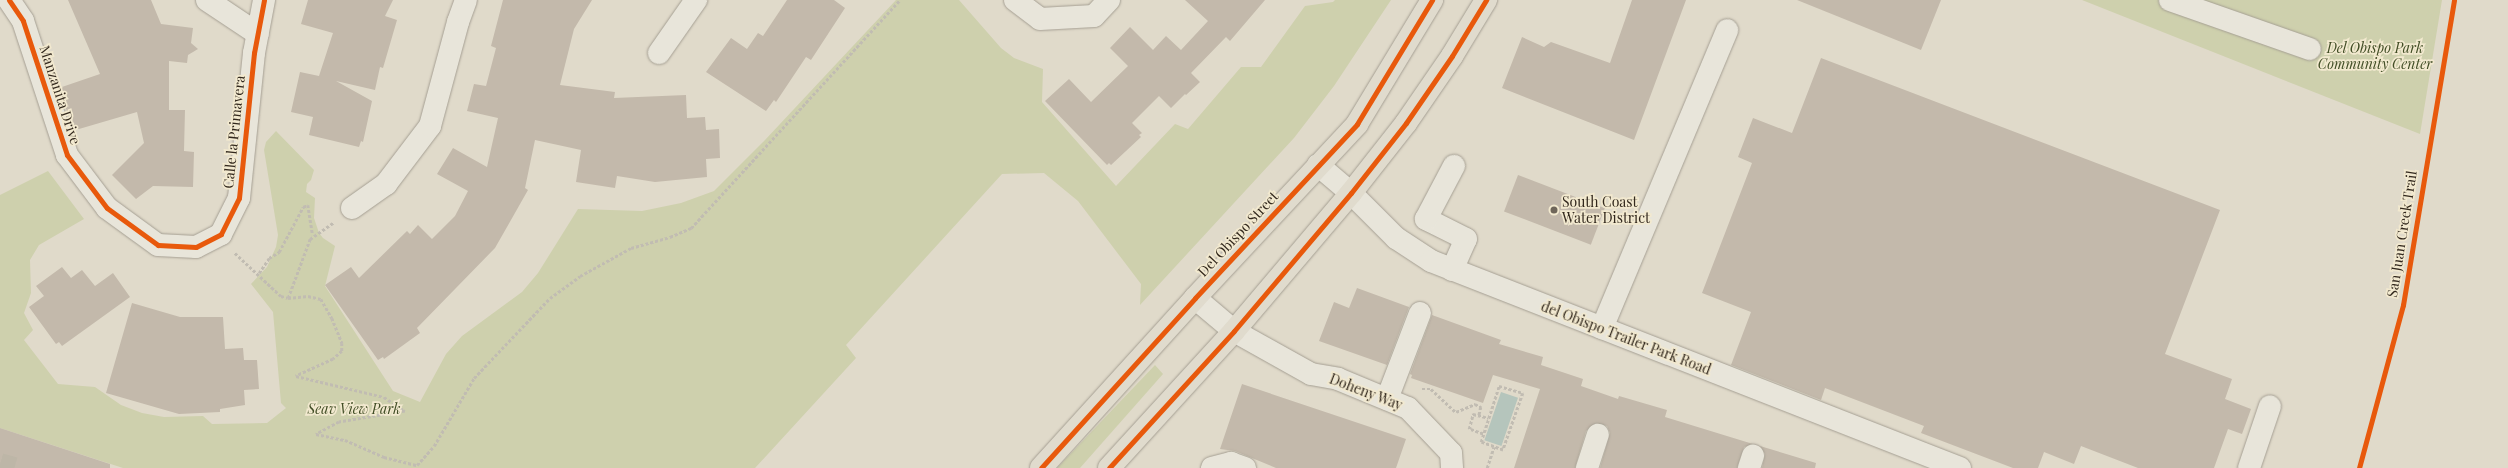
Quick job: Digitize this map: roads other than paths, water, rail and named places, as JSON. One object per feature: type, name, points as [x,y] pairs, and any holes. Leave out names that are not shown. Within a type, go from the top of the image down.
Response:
[{"type":"main road","name":"Del Obispo Street","points":[[1041,468],[1195,298],[1357,124],[1432,0]]},
{"type":"main road","points":[[1109,468],[1234,331],[1351,193],[1406,123],[1452,56],[1486,0]]},
{"type":"street","name":"Manzanita Drive","points":[[9,0],[23,21],[67,155],[107,208],[158,245],[196,247]]},
{"type":"street","points":[[207,0],[258,34]]},
{"type":"street","name":"Calle la Primavera","points":[[196,247],[221,234],[239,198],[258,34],[264,0]]},
{"type":"street","points":[[352,208],[386,184],[430,126],[458,22],[466,0]]},
{"type":"street","points":[[659,53],[696,0]]},
{"type":"street","points":[[1015,0],[1040,19],[1094,16],[1109,0]]},
{"type":"street","points":[[2170,0],[2310,49]]},
{"type":"street","points":[[1602,328],[1727,30]]},
{"type":"street","name":"del Obispo Trailer Park Road","points":[[1318,165],[1351,193],[1396,238],[1431,261],[1960,468]]},
{"type":"street","points":[[1452,270],[1466,240],[1426,219],[1454,166]]},
{"type":"street","name":"Doheny Way","points":[[1195,298],[1234,331],[1311,374],[1338,379],[1408,408],[1451,453],[1452,468]]},
{"type":"street","points":[[1387,399],[1420,312]]},
{"type":"street","points":[[2249,468],[2270,406]]},
{"type":"street","points":[[1587,468],[1598,435]]},
{"type":"street","points":[[1212,468],[1231,463],[1245,468]]},
{"type":"tunnel","points":[[0,464],[14,468]]},
{"type":"place","name":"South Coast Water District","points":[[1554,210]]},
{"type":"park label","name":"Del Obispo Park Community Center","points":[[2375,56]]},
{"type":"park label","name":"Seav View Park","points":[[354,409]]}]
